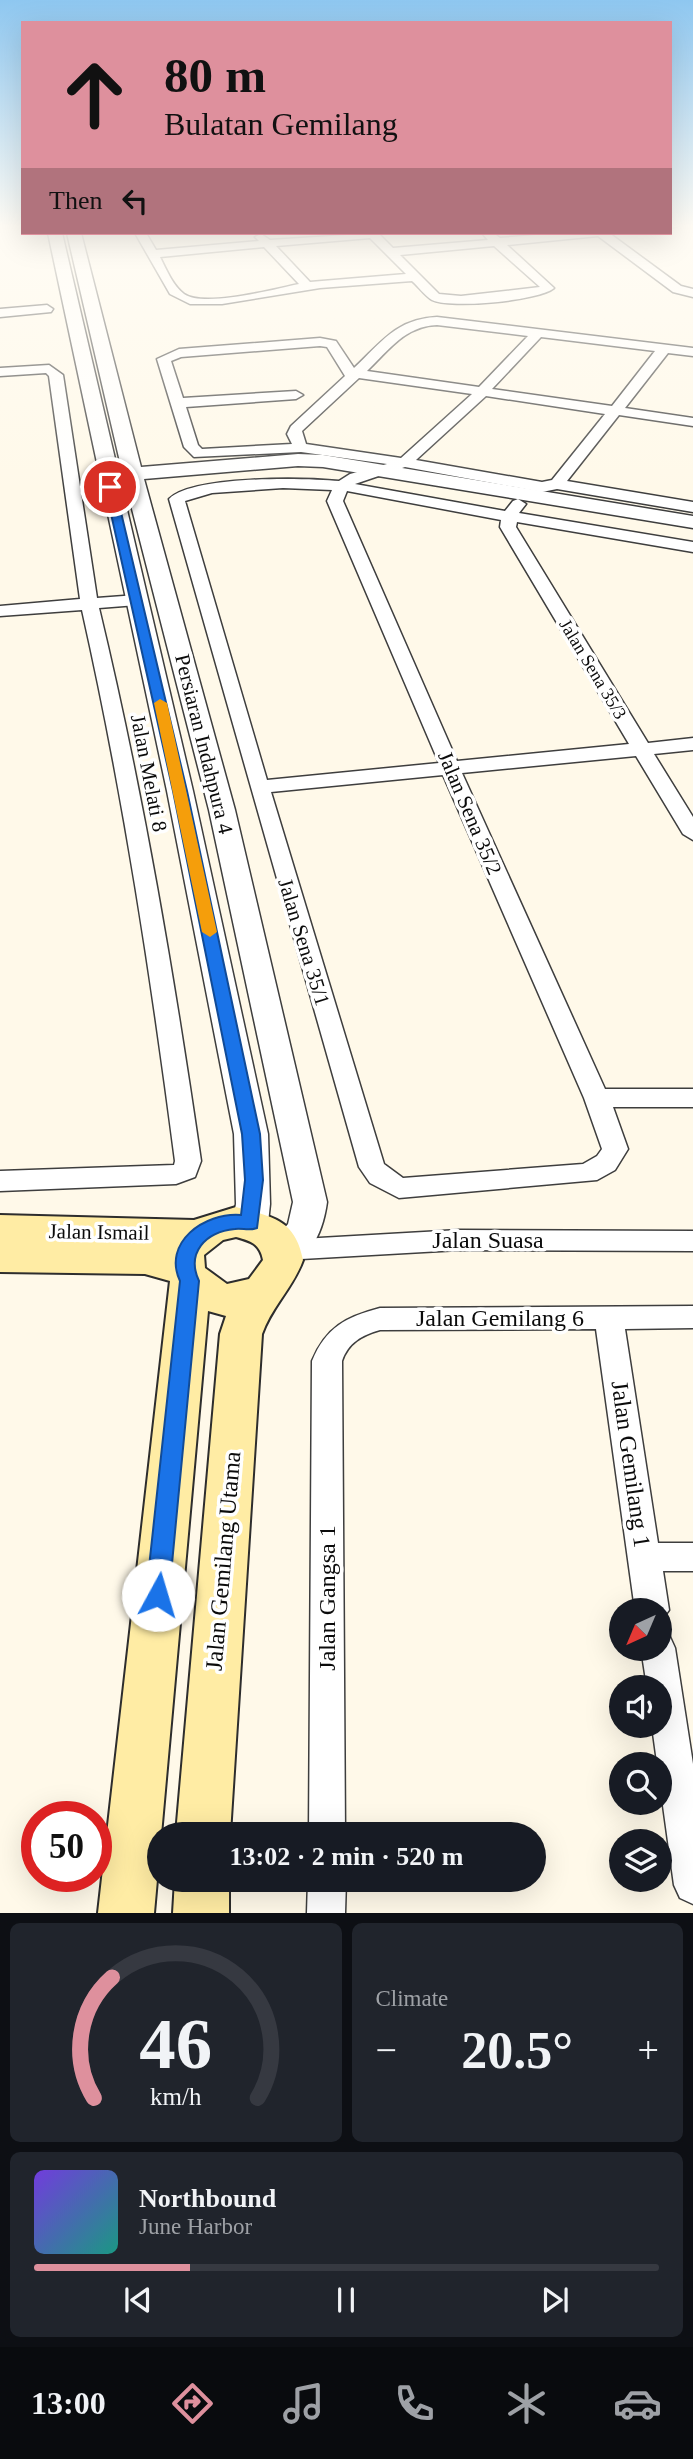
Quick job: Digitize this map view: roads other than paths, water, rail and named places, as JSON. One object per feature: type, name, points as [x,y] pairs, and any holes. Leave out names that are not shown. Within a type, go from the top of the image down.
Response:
[{"type":"main road","points":[[126,1913],[190,1262],[222,1223],[250,1223],[273,1234],[284,1250],[285,1262],[281,1274],[261,1293],[232,1299],[207,1294],[190,1262]]},
{"type":"main road","name":"Jalan Ismail","points":[[0,1230],[190,1262]]},
{"type":"main road","name":"Jalan Ismail","points":[[0,1257],[190,1262]]},
{"type":"main road","name":"Jalan Gemilang Utama","points":[[204,1822],[241,1334],[249,1311],[261,1293]]},
{"type":"main road","points":[[201,1913],[202,1892]]},
{"type":"street","name":"Persiaran Indahpura 4","points":[[73,313],[180,791],[251,1134],[254,1180],[250,1223]]},
{"type":"street","name":"Persiaran Indahpura 4","points":[[94,313],[222,810],[310,1202],[305,1230],[284,1250]]},
{"type":"street","points":[[301,448],[294,434],[296,429],[405,328],[416,322],[437,321],[693,352]]},
{"type":"street","points":[[349,480],[394,466],[479,392],[537,334]]},
{"type":"street","points":[[693,422],[354,375],[331,344],[326,342],[179,353],[164,359],[191,447],[199,454],[301,448],[349,452],[394,466],[693,522]]},
{"type":"street","points":[[557,484],[664,349]]},
{"type":"street","name":"Jalan Melati 8","points":[[0,372],[48,369],[55,375],[89,603],[136,820],[188,1150],[186,1170],[166,1175],[0,1181]]},
{"type":"street","points":[[178,402],[296,395]]},
{"type":"street","points":[[135,479],[298,460],[394,466],[542,487],[557,484],[693,507]]},
{"type":"street","points":[[135,479],[292,469],[689,542],[693,559]]},
{"type":"street","name":"Jalan Sena 35/1","points":[[349,480],[209,490],[188,493],[177,499],[372,1167],[379,1176],[399,1188],[410,1189],[588,1173]]},
{"type":"street","name":"Jalan Sena 35/2","points":[[349,480],[335,501],[597,1098],[615,1149],[606,1163],[588,1173]]},
{"type":"street","name":"Jalan Sena 35/3","points":[[515,508],[508,527],[693,835]]},
{"type":"street","points":[[0,611],[137,600]]},
{"type":"street","points":[[260,787],[693,744]]},
{"type":"street","points":[[597,1098],[693,1098]]},
{"type":"street","name":"Jalan Suasa","points":[[284,1250],[460,1240],[693,1241]]},
{"type":"street","name":"Jalan Gemilang 1","points":[[609,1317],[650,1598]]},
{"type":"street","name":"Jalan Gemilang 6","points":[[327,1362],[332,1347],[344,1331],[380,1319],[693,1317]]},
{"type":"street","name":"Jalan Gangsa 1","points":[[327,1362],[327,1822]]},
{"type":"street","points":[[645,1557],[693,1557]]},
{"type":"street","points":[[660,1661],[693,1885]]},
{"type":"street","points":[[326,1913],[327,1892]]}]
